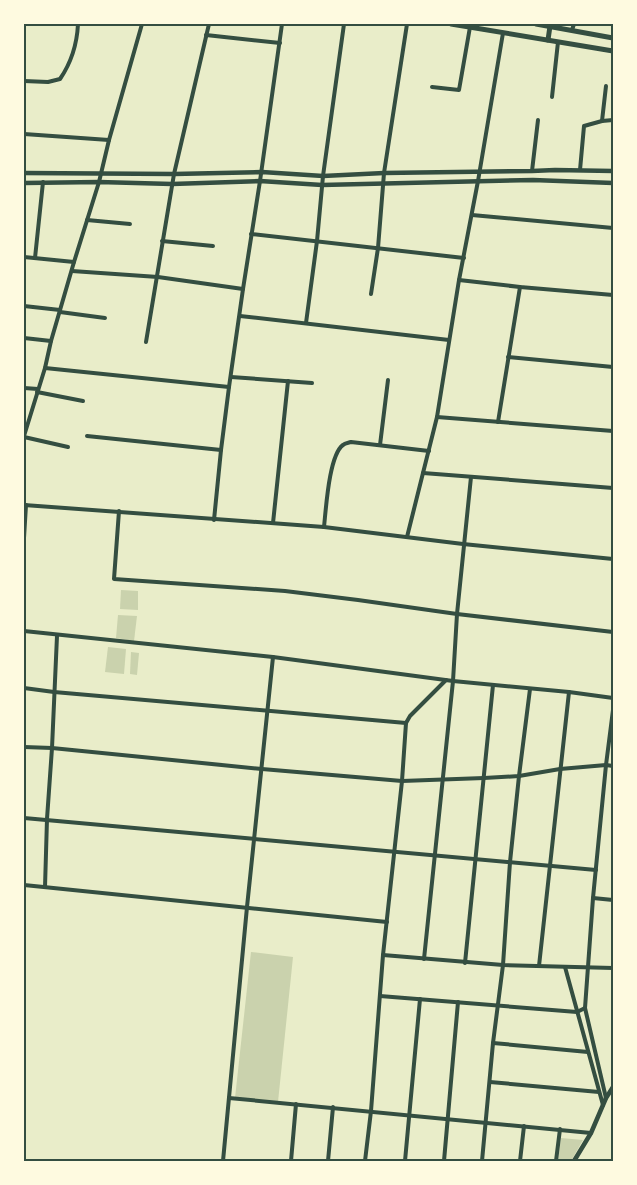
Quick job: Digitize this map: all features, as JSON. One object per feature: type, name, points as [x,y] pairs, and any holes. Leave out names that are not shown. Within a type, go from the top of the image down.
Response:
[{"type":"main road","points":[[451,24],[613,51]]},
{"type":"main road","points":[[536,24],[613,38]]},
{"type":"main road","points":[[548,40],[550,26]]},
{"type":"street","points":[[24,81],[48,82],[60,79],[66,71],[73,53],[78,33],[78,24]]},
{"type":"street","points":[[68,447],[24,437],[74,262],[102,173],[109,140],[142,24]]},
{"type":"street","points":[[146,342],[172,184],[208,24]]},
{"type":"street","points":[[214,520],[242,289],[262,172],[282,24]]},
{"type":"street","points":[[306,323],[317,241],[323,176],[344,24]]},
{"type":"street","points":[[371,294],[378,248],[382,184],[407,24]]},
{"type":"street","points":[[572,30],[574,24]]},
{"type":"street","points":[[432,87],[459,90],[470,27]]},
{"type":"street","points":[[407,537],[437,417],[503,32]]},
{"type":"street","points":[[206,36],[280,43]]},
{"type":"street","points":[[552,97],[558,42]]},
{"type":"street","points":[[602,121],[606,86]]},
{"type":"street","points":[[532,171],[538,120]]},
{"type":"street","points":[[580,170],[584,126],[613,120]]},
{"type":"street","points":[[24,134],[109,140]]},
{"type":"street","points":[[24,173],[174,174],[262,172],[323,176],[480,171],[613,171]]},
{"type":"street","points":[[24,183],[99,182],[172,184],[260,181],[322,185],[533,180],[613,183]]},
{"type":"street","points":[[35,258],[43,182]]},
{"type":"street","points":[[472,215],[613,228]]},
{"type":"street","points":[[87,220],[130,224]]},
{"type":"street","points":[[251,234],[464,258]]},
{"type":"street","points":[[162,241],[213,246]]},
{"type":"street","points":[[24,257],[74,262]]},
{"type":"street","points":[[72,271],[158,277],[242,289]]},
{"type":"street","points":[[459,280],[613,295]]},
{"type":"street","points":[[498,422],[520,287]]},
{"type":"street","points":[[24,306],[105,318]]},
{"type":"street","points":[[240,316],[449,340]]},
{"type":"street","points":[[24,338],[51,341]]},
{"type":"street","points":[[508,358],[613,367]]},
{"type":"street","points":[[45,368],[229,387]]},
{"type":"street","points":[[230,377],[312,383]]},
{"type":"street","points":[[380,445],[388,380]]},
{"type":"street","points":[[273,523],[288,381]]},
{"type":"street","points":[[24,388],[83,401]]},
{"type":"street","points":[[437,417],[613,430]]},
{"type":"street","points":[[87,436],[221,450]]},
{"type":"street","points":[[324,527],[331,470],[342,445],[350,442],[429,451]]},
{"type":"street","points":[[423,473],[613,488]]},
{"type":"street","points":[[424,959],[453,681],[463,544],[471,477]]},
{"type":"street","points":[[24,538],[25,505],[324,527],[463,544],[613,559]]},
{"type":"street","points":[[119,512],[114,579],[285,591],[613,632]]},
{"type":"street","points":[[24,631],[57,636],[273,657],[453,681],[613,698]]},
{"type":"street","points":[[45,886],[57,636]]},
{"type":"street","points":[[223,1161],[273,657]]},
{"type":"street","points":[[365,1161],[406,723],[410,716],[446,680]]},
{"type":"street","points":[[465,963],[492,685]]},
{"type":"street","points":[[24,688],[406,723]]},
{"type":"street","points":[[482,1161],[503,966],[510,862],[530,689]]},
{"type":"street","points":[[539,966],[569,692]]},
{"type":"street","points":[[606,1098],[585,1008],[593,898],[613,710]]},
{"type":"street","points":[[24,747],[52,748],[402,781],[519,776],[560,769],[613,766]]},
{"type":"street","points":[[24,818],[596,870]]},
{"type":"street","points":[[24,885],[387,922]]},
{"type":"street","points":[[593,898],[613,900]]},
{"type":"street","points":[[383,955],[503,966],[613,968]]},
{"type":"street","points":[[566,967],[603,1105]]},
{"type":"street","points":[[380,996],[577,1012],[585,1008]]},
{"type":"street","points":[[405,1161],[420,999]]},
{"type":"street","points":[[444,1161],[458,1002]]},
{"type":"street","points":[[494,1043],[588,1052],[595,1048]]},
{"type":"street","points":[[490,1082],[600,1092]]},
{"type":"street","points":[[574,1161],[591,1133],[606,1098],[613,1087]]},
{"type":"street","points":[[229,1098],[591,1133]]},
{"type":"street","points":[[291,1161],[296,1104]]},
{"type":"street","points":[[328,1161],[333,1107]]},
{"type":"street","points":[[520,1161],[524,1126]]},
{"type":"street","points":[[556,1161],[560,1129]]},
{"type":"green space","points":[[121,590],[138,591],[138,610],[120,609]]},
{"type":"green space","points":[[118,615],[137,616],[134,641],[116,638]]},
{"type":"green space","points":[[108,647],[126,649],[124,674],[105,672]]},
{"type":"green space","points":[[131,652],[139,653],[137,675],[130,674]]},
{"type":"green space","points":[[251,952],[293,957],[278,1102],[235,1098]]},
{"type":"green space","points":[[561,1138],[583,1140],[571,1161],[558,1161]]}]
